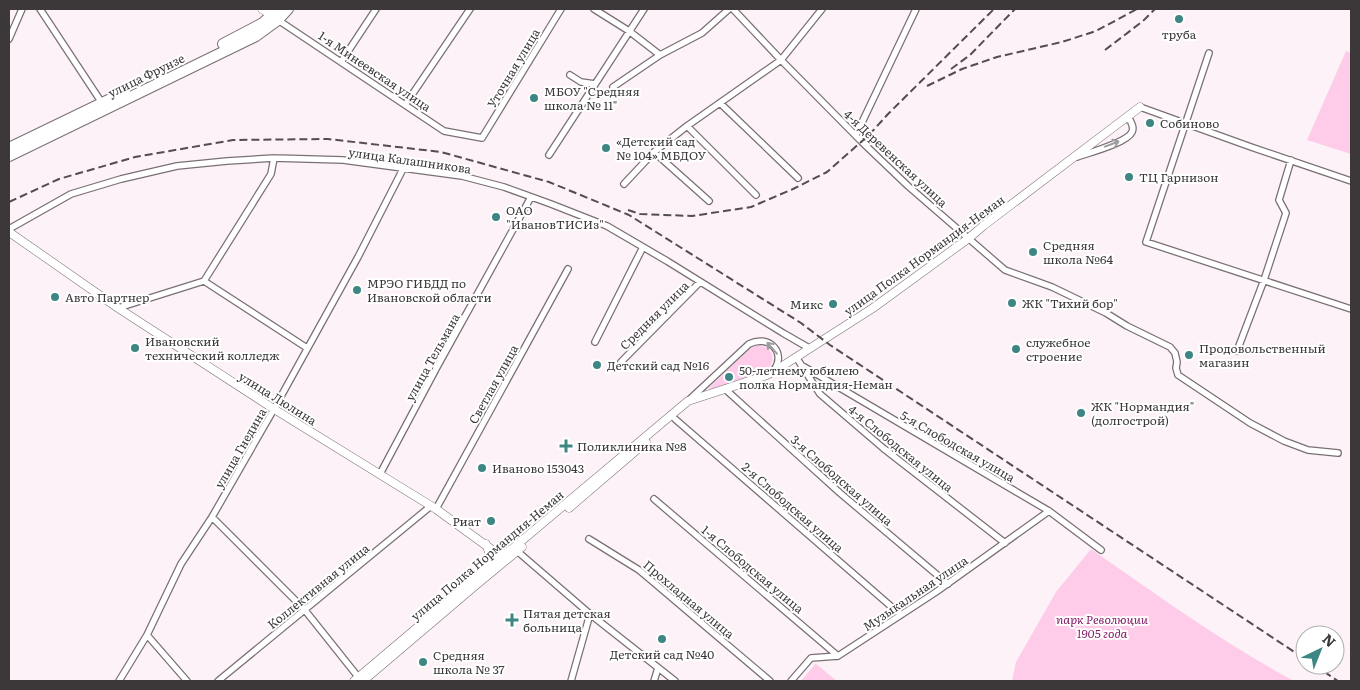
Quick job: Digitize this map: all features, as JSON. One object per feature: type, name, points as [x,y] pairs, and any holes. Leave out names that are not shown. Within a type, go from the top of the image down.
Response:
[{"type":"highway","name":"улица Фрунзе","points":[[9,148],[256,36],[276,15],[288,9]]},
{"type":"highway","name":"улица Фрунзе","points":[[9,156],[104,106]]},
{"type":"street","points":[[9,39],[22,9]]},
{"type":"street","points":[[40,9],[104,106]]},
{"type":"street","name":"1-я Минеевская улица","points":[[262,9],[276,15],[341,62],[444,131],[482,138]]},
{"type":"street","points":[[341,62],[376,9]]},
{"type":"street","points":[[405,105],[470,9]]},
{"type":"street","name":"Уточная улица","points":[[482,138],[561,9]]},
{"type":"street","points":[[594,9],[629,31],[660,55]]},
{"type":"street","points":[[549,155],[644,9]]},
{"type":"street","points":[[614,87],[660,55],[702,32],[729,9]]},
{"type":"street","name":"4-я Деревенская улица","points":[[733,9],[856,136],[908,186],[1005,270],[1052,288],[1106,313],[1127,326],[1170,347],[1178,362],[1176,368],[1178,375],[1250,423],[1284,441],[1308,450],[1338,453]]},
{"type":"street","points":[[624,184],[654,152],[687,126],[781,60],[822,9]]},
{"type":"street","points":[[856,136],[916,9]]},
{"type":"street","points":[[1209,53],[1146,242],[1351,309]]},
{"type":"street","points":[[570,75],[581,82],[595,84]]},
{"type":"street","points":[[720,103],[798,178]]},
{"type":"street","points":[[1140,107],[1351,181]]},
{"type":"street","name":"улица Полка Нормандия-Неман","points":[[359,680],[484,571],[517,552],[673,417],[688,401],[773,372],[873,308],[969,238],[1140,107]]},
{"type":"street","points":[[1072,158],[1118,143],[1128,137],[1132,132],[1133,126],[1130,120],[1125,119]]},
{"type":"street","points":[[687,126],[756,195]]},
{"type":"street","points":[[654,152],[709,201]]},
{"type":"street","points":[[118,308],[204,281],[271,174],[274,158]]},
{"type":"street","name":"улица Калашникова","points":[[9,230],[71,194],[121,178],[177,166],[274,158],[343,160],[462,176],[504,187],[607,226],[809,348]]},
{"type":"street","points":[[1237,351],[1264,280],[1286,213],[1278,200],[1291,160]]},
{"type":"street","name":"улица Гнедина","points":[[119,681],[146,635],[181,564],[212,517],[274,409],[358,257],[403,169]]},
{"type":"street","name":"улица Тельмана","points":[[380,474],[531,197]]},
{"type":"street","name":"улица Люлина","points":[[9,230],[118,308],[274,409],[433,508],[506,557]]},
{"type":"street","points":[[595,342],[643,247]]},
{"type":"street","name":"Светлая улица","points":[[433,508],[568,268]]},
{"type":"street","points":[[204,281],[307,348]]},
{"type":"street","name":"Средняя улица","points":[[621,362],[700,282]]},
{"type":"street","points":[[688,401],[754,341],[766,342],[775,349],[778,361],[773,372]]},
{"type":"street","name":"4-я Слободская улица","points":[[796,357],[820,394],[883,448],[1005,543]]},
{"type":"street","name":"5-я Слободская улица","points":[[802,365],[1049,511],[1101,550]]},
{"type":"street","name":"3-я Слободская улица","points":[[725,389],[840,493],[948,584]]},
{"type":"street","name":"улица Полка Нормандия-Неман","points":[[359,680],[673,417],[707,395]]},
{"type":"street","name":"2-я Слободская улица","points":[[673,417],[901,615]]},
{"type":"street","name":"1-я Слободская улица","points":[[654,499],[838,656]]},
{"type":"street","name":"Коллективная улица","points":[[218,681],[304,609],[433,508]]},
{"type":"street","name":"Музыкальная улица","points":[[790,681],[811,658],[838,656],[948,584],[1049,511]]},
{"type":"street","points":[[212,517],[304,609],[359,680]]},
{"type":"street","name":"улица Люлина","points":[[464,528],[470,530],[506,557]]},
{"type":"street","name":"Прохладная улица","points":[[590,539],[639,570],[770,681]]},
{"type":"street","points":[[484,571],[490,561],[486,544]]},
{"type":"street","points":[[517,552],[590,614],[675,681]]},
{"type":"street","points":[[571,681],[590,614]]},
{"type":"street","points":[[146,635],[187,681]]},
{"type":"street","points":[[654,681],[658,668]]},
{"type":"green space","points":[[1346,51],[1351,53],[1351,154],[1307,140]]},
{"type":"green space","points":[[757,345],[767,348],[772,356],[771,364],[764,372],[712,390],[709,389],[749,349]]},
{"type":"green space","name":"парк Революции 1905 года","points":[[1091,549],[1216,635],[1294,681],[1012,681],[1016,662],[1056,592]]},
{"type":"green space","points":[[816,664],[837,681],[801,681]]},
{"type":"railway","points":[[628,210],[640,214],[692,216],[751,207],[827,172],[869,135],[994,9]]},
{"type":"railway","points":[[951,69],[970,55],[1015,9]]},
{"type":"railway","points":[[927,86],[962,69],[997,57],[1062,42],[1096,31],[1137,9]]},
{"type":"railway","points":[[1105,50],[1143,21],[1155,9]]},
{"type":"railway","points":[[9,202],[59,179],[135,157],[233,140],[328,139],[441,152],[549,182],[629,215],[801,323],[830,345],[1295,652]]},
{"type":"railway","points":[[1329,675],[1338,681]]},
{"type":"place","name":"труба","points":[[1179,19]]},
{"type":"place","name":"МБОУ \"Средняя школа № 11\"","points":[[534,98]]},
{"type":"place","name":"Собиново","points":[[1150,123]]},
{"type":"place","name":"«Детский сад № 104» МБДОУ","points":[[606,148]]},
{"type":"place","name":"ТЦ Гарнизон","points":[[1129,177]]},
{"type":"place","name":"ОАО \"ИвановТИСИз\"","points":[[496,217]]},
{"type":"place","name":"Средняя школа №64","points":[[1033,252]]},
{"type":"place","name":"МРЭО ГИБДД по Ивановской области","points":[[357,290]]},
{"type":"place","name":"Авто Партнер","points":[[55,297]]},
{"type":"place","name":"ЖК \"Тихий бор\"","points":[[1012,303]]},
{"type":"place","name":"Микс","points":[[833,304]]},
{"type":"place","name":"Ивановский технический колледж","points":[[135,348]]},
{"type":"place","name":"служебное строение","points":[[1016,349]]},
{"type":"place","name":"Продовольственный магазин","points":[[1189,355]]},
{"type":"place","name":"Детский сад №16","points":[[597,365]]},
{"type":"place","name":"50-летнему юбилею полка Нормандия-Неман","points":[[729,377]]},
{"type":"place","name":"ЖК \"Нормандия\" (долгострой)","points":[[1081,413]]},
{"type":"place","name":"Поликлиника №8","points":[[566,446]]},
{"type":"place","name":"Иваново 153043","points":[[482,468]]},
{"type":"place","name":"Риат","points":[[491,521]]},
{"type":"place","name":"Пятая детская больница","points":[[512,620]]},
{"type":"place","name":"Детский сад №40","points":[[662,639]]},
{"type":"place","name":"Средняя школа № 37","points":[[423,662]]}]
